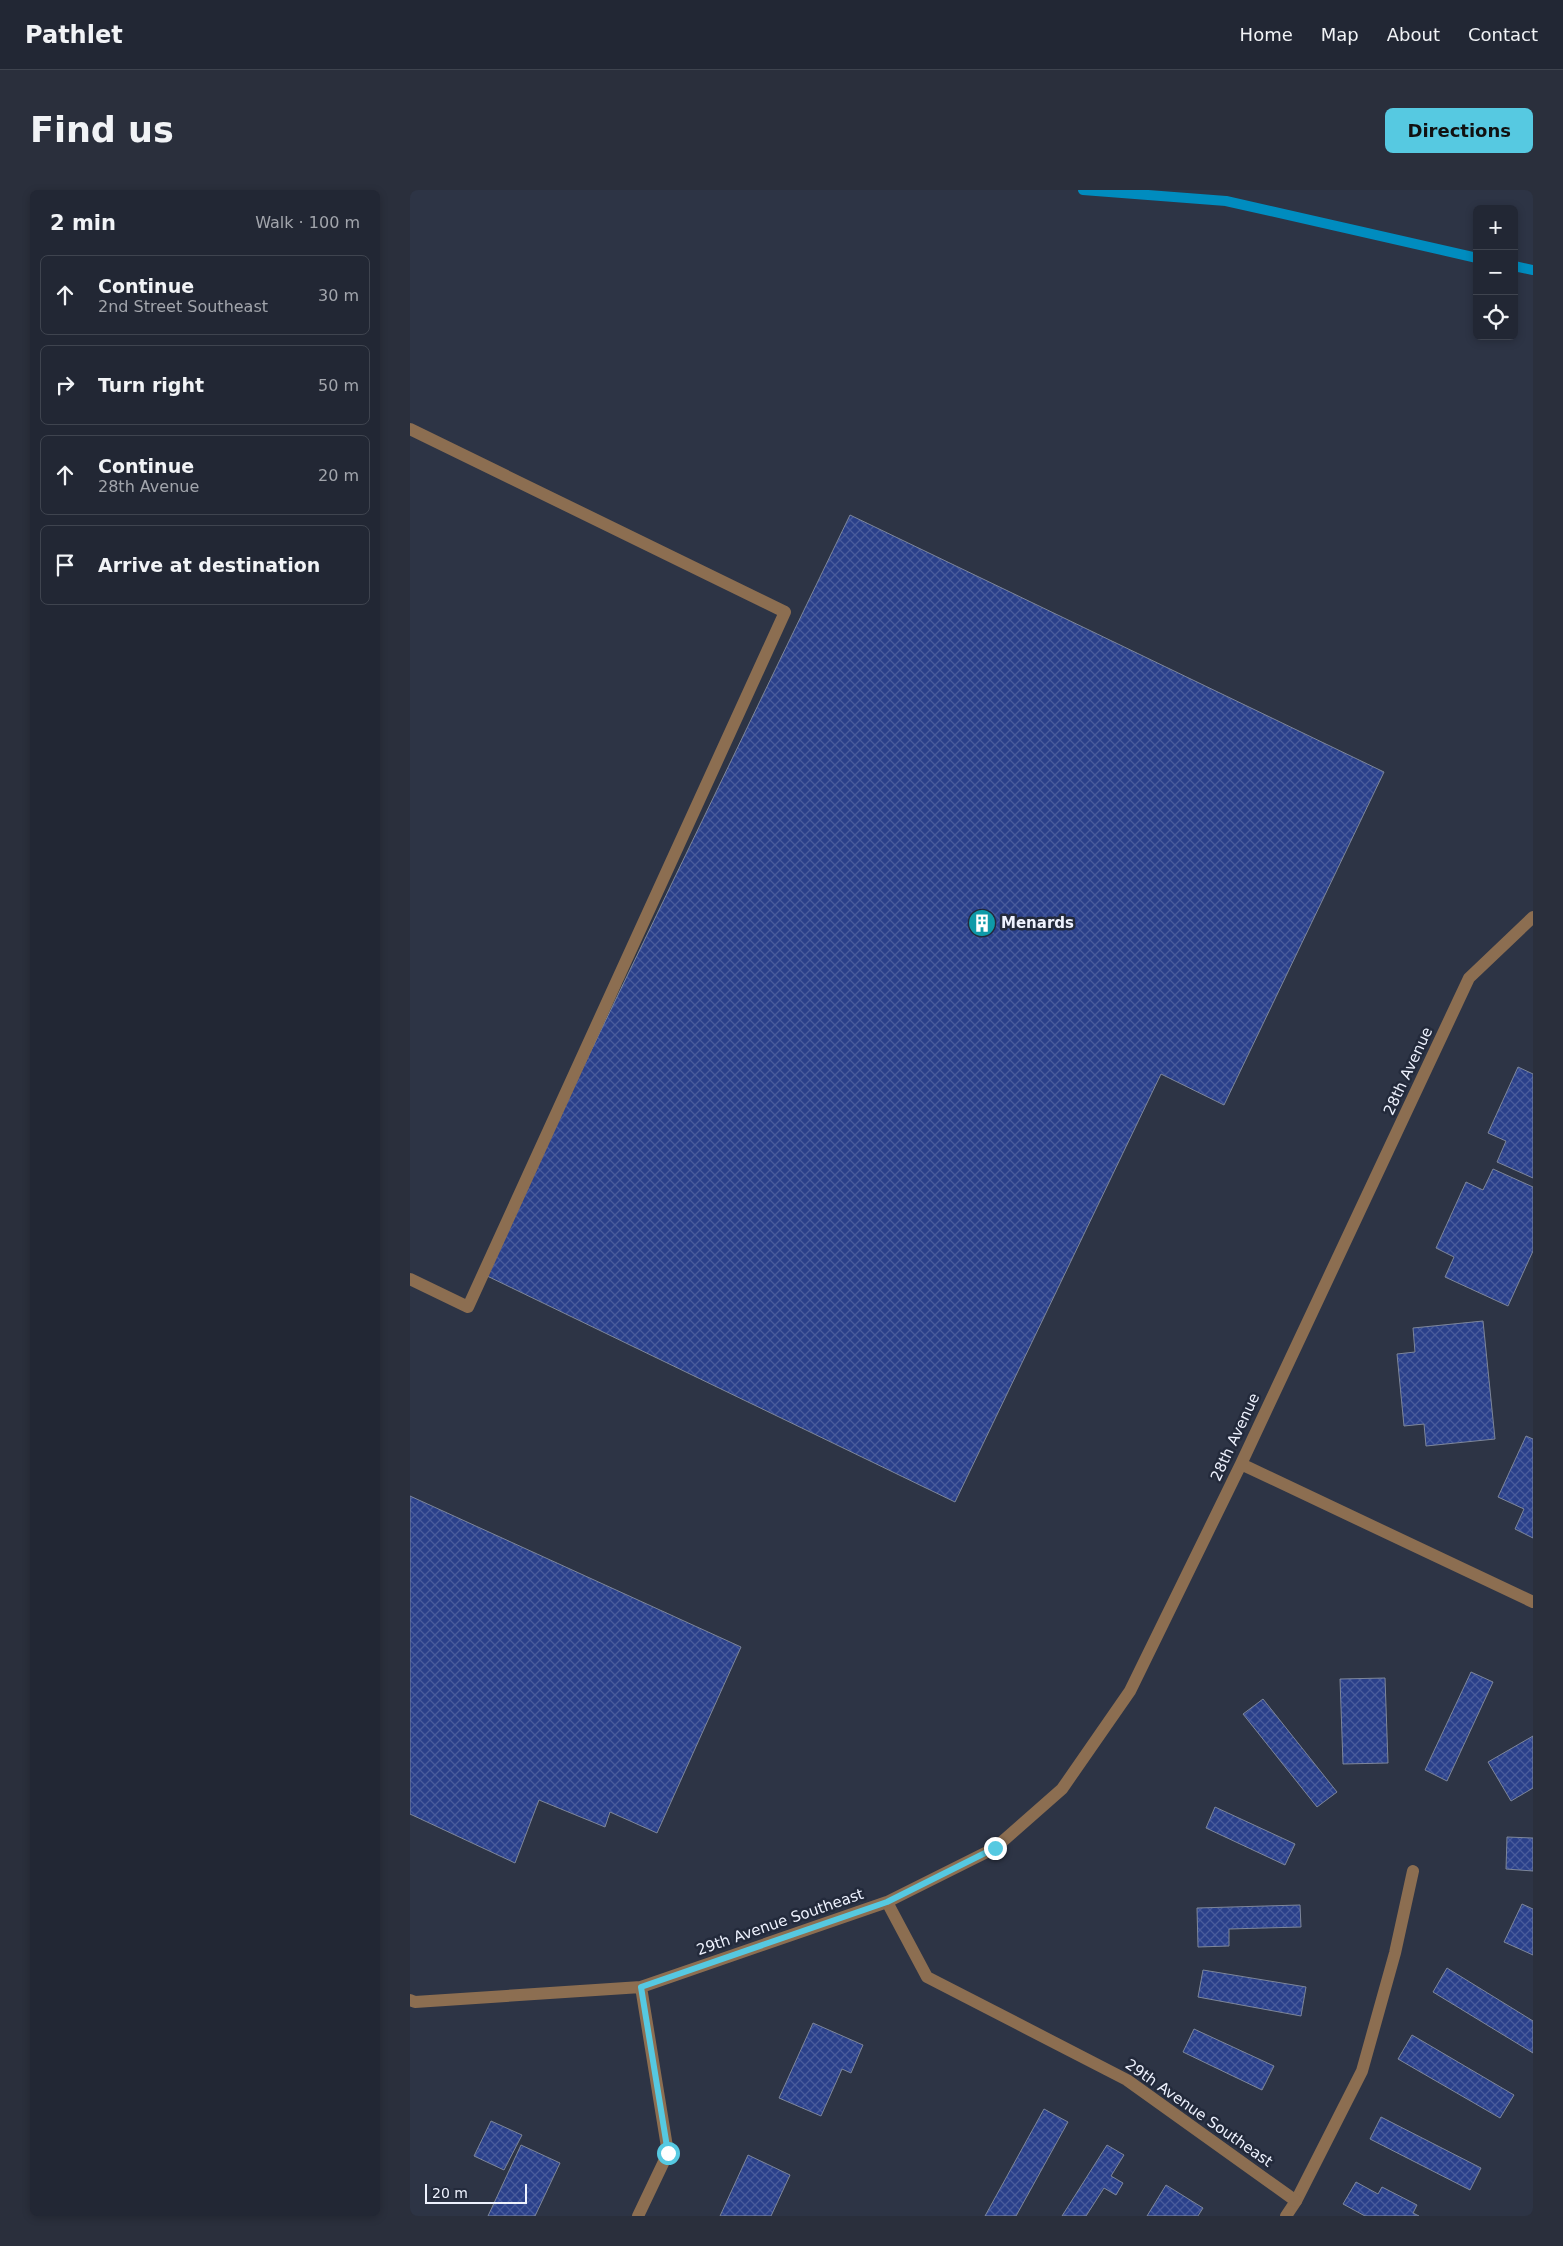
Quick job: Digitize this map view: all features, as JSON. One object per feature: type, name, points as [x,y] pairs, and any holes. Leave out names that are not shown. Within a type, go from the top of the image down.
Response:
[{"type":"street","points":[[410,428],[786,612],[468,1307],[410,1279]]},
{"type":"street","name":"28th Avenue","points":[[887,1902],[995,1848],[1062,1789],[1130,1690],[1241,1464],[1469,978],[1533,917]]},
{"type":"street","points":[[1241,1464],[1533,1602]]},
{"type":"street","points":[[1286,2216],[1296,2201],[1362,2072],[1395,1953],[1413,1871]]},
{"type":"street","name":"29th Avenue Southeast","points":[[410,2000],[415,2002],[641,1987],[887,1902],[927,1977],[1127,2080],[1296,2201]]},
{"type":"street","points":[[638,2216],[668,2153],[641,1987]]},
{"type":"building","name":"Menards","points":[[850,515],[1384,772],[1224,1105],[1161,1074],[955,1502],[483,1274]]},
{"type":"building","points":[[1518,1067],[1533,1074],[1533,1178],[1497,1162],[1506,1141],[1488,1133]]},
{"type":"building","points":[[1493,1169],[1533,1187],[1533,1251],[1508,1306],[1445,1277],[1454,1257],[1436,1248],[1466,1182],[1483,1190]]},
{"type":"building","points":[[1483,1321],[1495,1439],[1426,1446],[1424,1424],[1404,1426],[1397,1354],[1415,1352],[1413,1328]]},
{"type":"building","points":[[1526,1436],[1533,1439],[1533,1538],[1515,1529],[1524,1509],[1498,1497]]},
{"type":"building","points":[[410,1496],[741,1647],[657,1833],[610,1812],[605,1827],[539,1800],[515,1863],[410,1814]]},
{"type":"building","points":[[1471,1672],[1493,1682],[1447,1781],[1425,1770]]},
{"type":"building","points":[[1385,1678],[1388,1763],[1343,1764],[1340,1679]]},
{"type":"building","points":[[1263,1699],[1337,1792],[1317,1807],[1243,1714]]},
{"type":"building","points":[[1533,1736],[1533,1788],[1511,1801],[1488,1762]]},
{"type":"building","points":[[1215,1807],[1295,1844],[1285,1865],[1206,1828]]},
{"type":"building","points":[[1507,1837],[1533,1838],[1533,1871],[1506,1869]]},
{"type":"building","points":[[1522,1904],[1533,1909],[1533,1955],[1504,1942]]},
{"type":"building","points":[[1300,1905],[1301,1927],[1229,1929],[1229,1946],[1198,1947],[1197,1908]]},
{"type":"building","points":[[1447,1968],[1533,2021],[1533,2053],[1433,1992]]},
{"type":"building","points":[[1203,1970],[1306,1987],[1301,2016],[1198,1997]]},
{"type":"building","points":[[813,2023],[863,2045],[851,2073],[842,2069],[821,2116],[779,2098]]},
{"type":"building","points":[[1194,2029],[1274,2066],[1262,2090],[1183,2052]]},
{"type":"building","points":[[1412,2035],[1514,2095],[1500,2118],[1398,2059]]},
{"type":"building","points":[[1044,2109],[1068,2122],[1016,2216],[985,2216]]},
{"type":"building","points":[[1381,2117],[1481,2168],[1470,2190],[1370,2139]]},
{"type":"building","points":[[491,2121],[522,2135],[504,2170],[474,2156]]},
{"type":"building","points":[[521,2145],[560,2163],[535,2216],[488,2216]]},
{"type":"building","points":[[1107,2145],[1124,2155],[1111,2176],[1123,2183],[1116,2195],[1104,2188],[1086,2216],[1062,2216]]},
{"type":"building","points":[[748,2155],[790,2175],[771,2216],[720,2216]]},
{"type":"building","points":[[1356,2182],[1378,2194],[1382,2187],[1417,2205],[1413,2213],[1419,2216],[1365,2216],[1343,2204]]},
{"type":"building","points":[[1166,2185],[1203,2208],[1198,2216],[1147,2216]]},
{"type":"waterway","points":[[1083,190],[1226,201],[1473,257]]},
{"type":"waterway","points":[[1518,267],[1533,270]]},
{"type":"place","name":"Menards","points":[[982,923]]},
{"type":"route","points":[[668,2153],[641,1987],[887,1902],[995,1848]]}]
